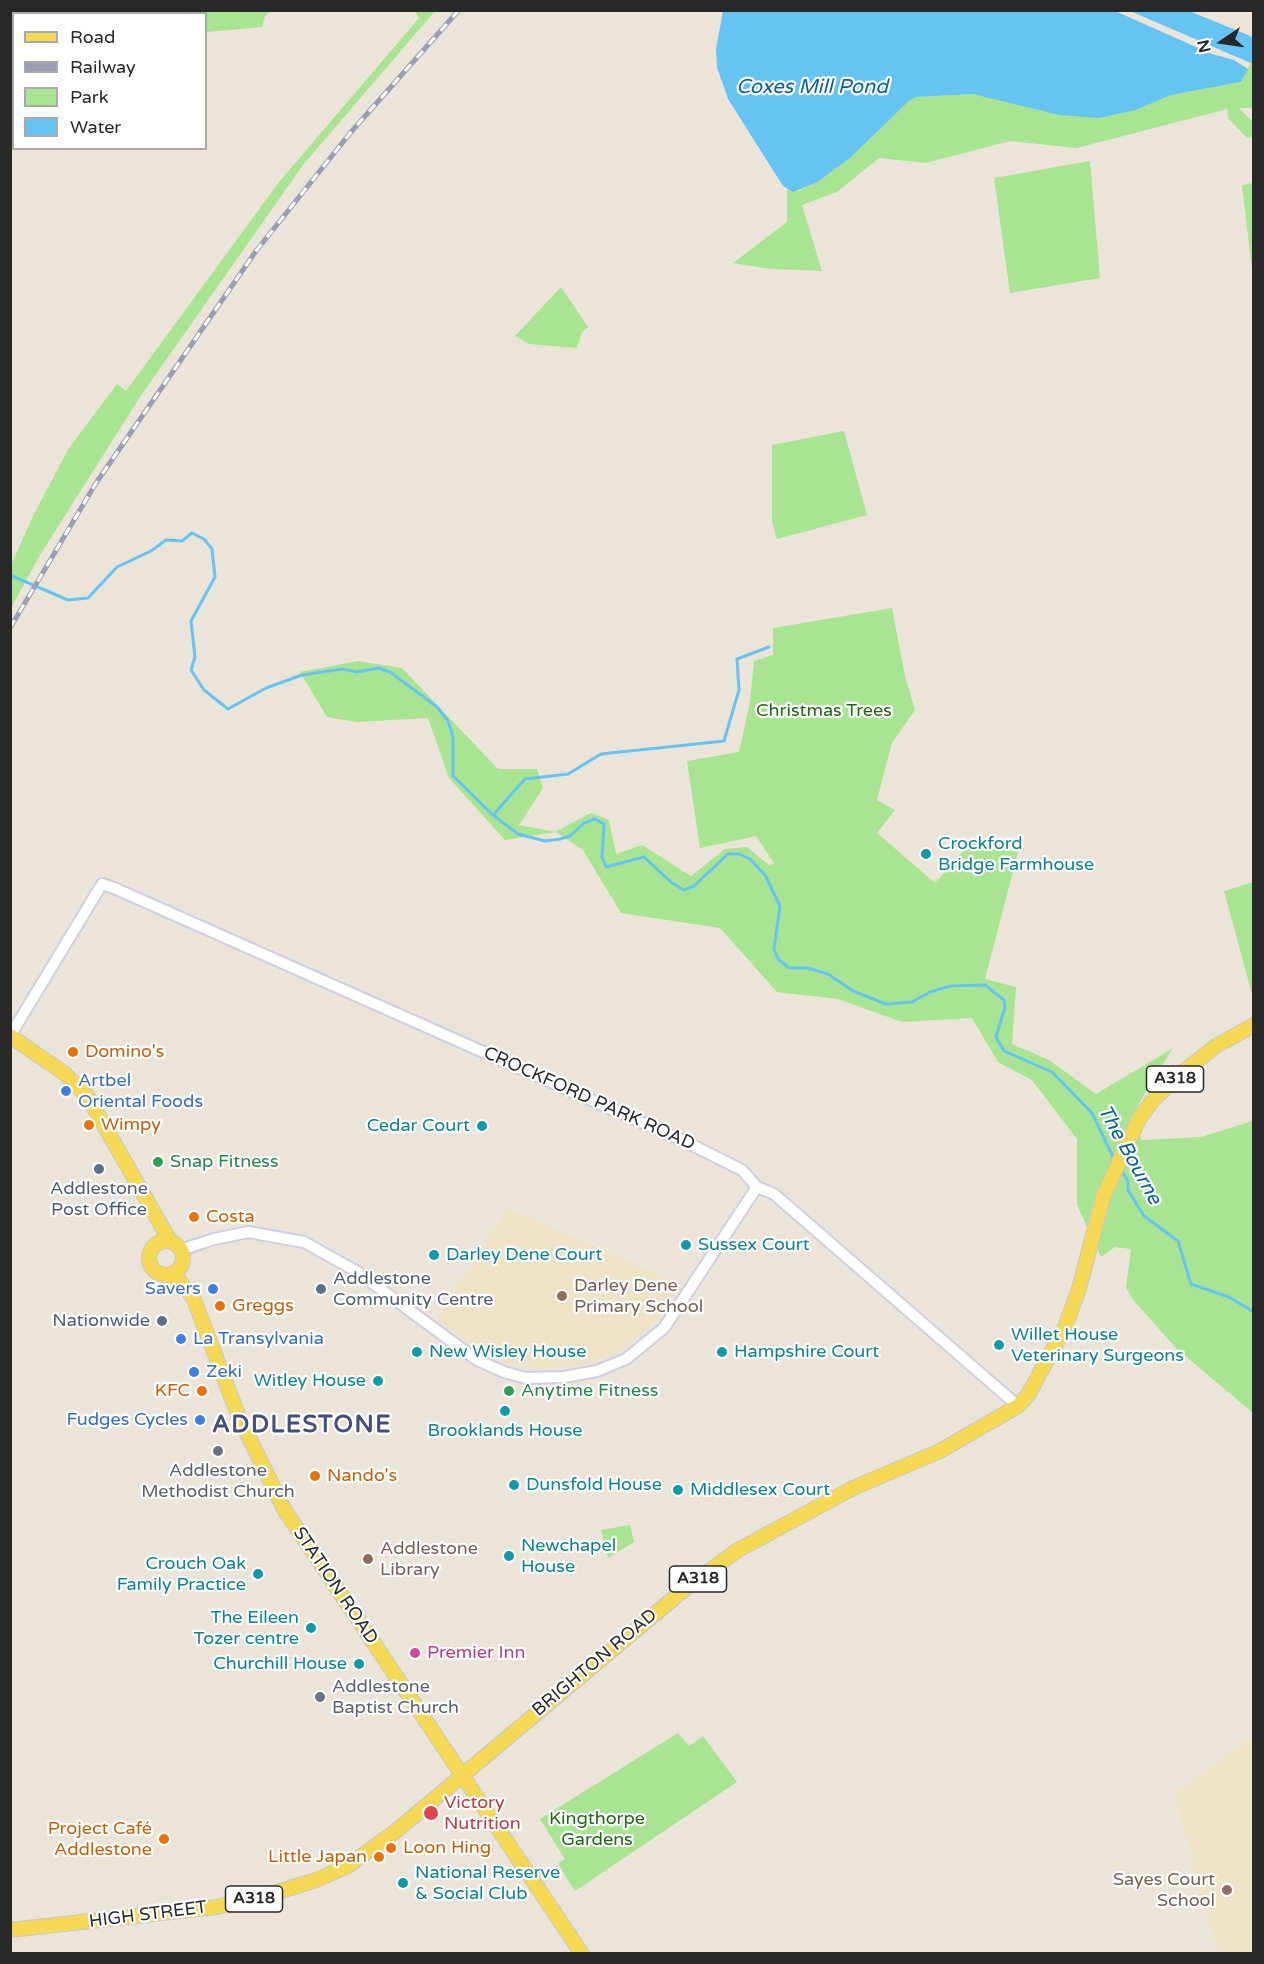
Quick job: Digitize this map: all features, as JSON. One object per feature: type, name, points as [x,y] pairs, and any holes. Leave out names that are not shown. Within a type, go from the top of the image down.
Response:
[{"type":"main road","name":"A318","points":[[1018,1406],[1028,1395],[1065,1327],[1079,1289],[1103,1197],[1138,1119],[1162,1092],[1216,1046],[1254,1025]]},
{"type":"main road","points":[[10,1036],[64,1073],[88,1097],[169,1245],[183,1258],[174,1271],[156,1273],[150,1264],[149,1253],[169,1245]]},
{"type":"main road","name":"STATION ROAD","points":[[174,1271],[193,1297],[248,1438],[279,1501],[317,1562],[582,1953]]},
{"type":"main road","name":"BRIGHTON ROAD","points":[[462,1774],[686,1588],[738,1550],[846,1492],[940,1451],[1018,1406]]},
{"type":"main road","name":"HIGH STREET","points":[[10,1930],[216,1907],[265,1896],[316,1880],[357,1860],[462,1774]]},
{"type":"street","name":"CROCKFORD PARK ROAD","points":[[10,1036],[102,884],[688,1143],[742,1170],[757,1187],[774,1194],[1018,1406]]},
{"type":"street","points":[[169,1245],[248,1232],[304,1242],[356,1271],[477,1360],[504,1372],[526,1378],[579,1376],[613,1365],[654,1338],[679,1307],[757,1187]]},
{"type":"shaded area","name":"Darley Dene Primary School","points":[[507,1208],[680,1285],[667,1307],[647,1330],[623,1348],[589,1363],[543,1369],[508,1363],[479,1351],[437,1318]]},
{"type":"shaded area","name":"Sayes Court School","points":[[1253,1736],[1253,1953],[1218,1953],[1174,1794]]},
{"type":"green space","points":[[272,10],[265,16],[262,27],[207,32],[207,12],[130,11]]},
{"type":"green space","points":[[415,11],[435,11],[303,165],[142,394],[40,555],[11,608],[11,565],[34,514],[69,448],[117,384],[126,391],[279,182],[419,18]]},
{"type":"green space","points":[[1251,63],[1253,64],[1253,108],[1239,108],[1253,122],[1253,137],[1247,138],[1228,118],[1227,109],[1077,148],[1010,141],[926,163],[879,158],[837,192],[802,205],[822,271],[771,269],[733,263],[787,222],[787,189],[798,191],[816,183],[850,158],[909,101],[916,97],[973,94],[1136,110],[1171,95],[1241,82]]},
{"type":"green space","points":[[1090,161],[1100,278],[1010,293],[994,178]]},
{"type":"green space","points":[[1254,183],[1253,278],[1242,185]]},
{"type":"green space","points":[[561,287],[588,327],[582,332],[577,348],[529,344],[515,336]]},
{"type":"green space","points":[[844,431],[867,515],[777,539],[772,521],[772,445]]},
{"type":"green space","name":"Christmas Trees","points":[[892,608],[905,676],[915,710],[892,743],[877,800],[895,810],[877,833],[935,883],[971,842],[1018,852],[985,979],[1016,987],[1012,1044],[1049,1060],[1096,1094],[1172,1049],[1131,1117],[1142,1140],[1201,1137],[1253,1121],[1253,1413],[1176,1348],[1135,1302],[1126,1288],[1131,1249],[1115,1247],[1101,1257],[1077,1205],[1077,1139],[1032,1080],[998,1062],[972,1018],[902,1022],[838,999],[777,992],[720,928],[621,913],[583,850],[556,832],[505,840],[449,778],[428,718],[357,722],[327,717],[300,672],[358,661],[402,668],[498,769],[537,769],[543,788],[519,825],[555,832],[591,813],[609,820],[616,854],[642,845],[691,876],[725,849],[747,847],[769,865],[774,863],[756,836],[700,848],[687,761],[739,752],[750,702],[754,661],[773,655],[773,628]]},
{"type":"green space","points":[[1253,882],[1254,998],[1224,891]]},
{"type":"green space","points":[[630,1525],[634,1542],[608,1558],[601,1530]]},
{"type":"green space","name":"Kingthorpe Gardens","points":[[678,1733],[689,1746],[703,1736],[737,1782],[575,1891],[558,1864],[565,1859],[540,1819]]},
{"type":"water","name":"Coxes Mill Pond","points":[[723,11],[1115,11],[1212,54],[1234,60],[1248,69],[1241,82],[1171,95],[1136,110],[1099,118],[1059,115],[973,94],[916,97],[909,101],[850,158],[816,183],[793,192],[783,186],[728,99],[717,67],[716,49]]},
{"type":"water","points":[[1130,11],[1189,11],[1248,35],[1253,38],[1253,64]]},
{"type":"waterway","name":"The Bourne","points":[[10,575],[68,600],[88,598],[117,567],[151,551],[166,540],[182,541],[192,533],[204,539],[212,549],[215,577],[191,621],[195,657],[191,670],[204,690],[228,709],[266,688],[302,675],[342,669],[357,672],[379,668],[390,672],[437,707],[448,721],[453,737],[453,776],[493,815],[518,834],[545,841],[560,839],[570,836],[584,823],[595,819],[604,824],[602,857],[606,867],[644,857],[672,883],[684,890],[694,886],[728,854],[739,854],[750,859],[765,875],[780,906],[774,949],[778,959],[789,968],[808,968],[828,974],[853,991],[886,1004],[912,1002],[930,992],[950,986],[985,985],[1004,1000],[1005,1007],[996,1037],[1004,1051],[1052,1072],[1092,1113],[1114,1159]]},
{"type":"waterway","points":[[493,815],[525,779],[568,774],[601,754],[724,741],[739,690],[737,659],[769,647]]},
{"type":"waterway","name":"The Bourne","points":[[1121,1170],[1128,1181],[1128,1190],[1144,1216],[1178,1241],[1191,1284],[1229,1297],[1254,1312]]},
{"type":"railway","points":[[10,628],[96,483],[256,251],[351,132],[459,10]]},
{"type":"place","name":"Crockford Bridge Farmhouse","points":[[926,854]]},
{"type":"place","name":"Domino's","points":[[73,1052]]},
{"type":"place","name":"Artbel Oriental Foods","points":[[66,1091]]},
{"type":"place","name":"Wimpy","points":[[89,1125]]},
{"type":"place","name":"Cedar Court","points":[[482,1126]]},
{"type":"place","name":"Snap Fitness","points":[[158,1162]]},
{"type":"place","name":"Addlestone Post Office","points":[[99,1169]]},
{"type":"place","name":"Costa","points":[[194,1217]]},
{"type":"place","name":"Sussex Court","points":[[686,1245]]},
{"type":"place","name":"Darley Dene Court","points":[[434,1255]]},
{"type":"place","name":"Savers","points":[[213,1289]]},
{"type":"place","name":"Addlestone Community Centre","points":[[321,1289]]},
{"type":"place","name":"Darley Dene Primary School","points":[[562,1296]]},
{"type":"place","name":"Greggs","points":[[220,1306]]},
{"type":"place","name":"Nationwide","points":[[162,1321]]},
{"type":"place","name":"La Transylvania","points":[[181,1339]]},
{"type":"place","name":"Willet House Veterinary Surgeons","points":[[999,1345]]},
{"type":"place","name":"New Wisley House","points":[[417,1352]]},
{"type":"place","name":"Hampshire Court","points":[[722,1352]]},
{"type":"place","name":"Zeki","points":[[194,1372]]},
{"type":"place","name":"Witley House","points":[[378,1381]]},
{"type":"place","name":"KFC","points":[[202,1391]]},
{"type":"place","name":"Anytime Fitness","points":[[509,1391]]},
{"type":"place","name":"Brooklands House","points":[[505,1411]]},
{"type":"place","name":"Fudges Cycles","points":[[200,1420]]},
{"type":"place","name":"Addlestone Methodist Church","points":[[218,1451]]},
{"type":"place","name":"Nando's","points":[[315,1476]]},
{"type":"place","name":"Dunsfold House","points":[[514,1485]]},
{"type":"place","name":"Middlesex Court","points":[[678,1490]]},
{"type":"place","name":"Newchapel House","points":[[509,1556]]},
{"type":"place","name":"Addlestone Library","points":[[368,1559]]},
{"type":"place","name":"Crouch Oak Family Practice","points":[[258,1574]]},
{"type":"place","name":"The Eileen Tozer centre","points":[[311,1628]]},
{"type":"place","name":"Premier Inn","points":[[415,1653]]},
{"type":"place","name":"Churchill House","points":[[359,1664]]},
{"type":"place","name":"Addlestone Baptist Church","points":[[320,1697]]},
{"type":"place","name":"Victory Nutrition","points":[[431,1813]]},
{"type":"place","name":"Project Café Addlestone","points":[[164,1839]]},
{"type":"place","name":"Loon Hing","points":[[391,1848]]},
{"type":"place","name":"Little Japan","points":[[379,1857]]},
{"type":"place","name":"National Reserve & Social Club","points":[[403,1883]]},
{"type":"place","name":"Sayes Court School","points":[[1227,1890]]},
{"type":"district","name":"ADDLESTONE","points":[[302,1426]]}]
